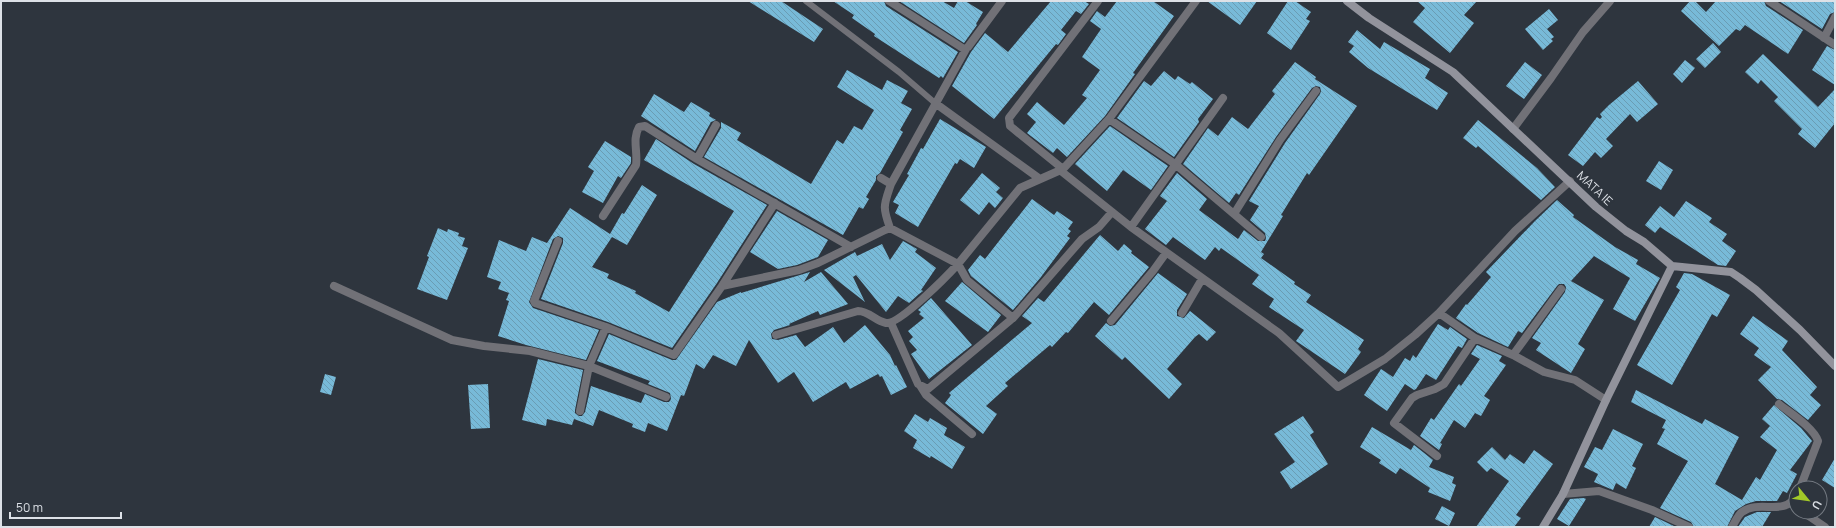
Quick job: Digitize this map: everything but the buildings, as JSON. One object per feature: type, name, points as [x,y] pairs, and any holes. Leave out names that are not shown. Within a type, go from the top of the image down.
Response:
[{"type":"street","points":[[889,1],[966,49]]},
{"type":"street","points":[[1002,1],[966,49],[937,100],[891,184],[884,206],[884,211],[890,228],[958,264],[967,280],[1013,318]]},
{"type":"street","points":[[1098,1],[1009,118],[1010,126],[1110,213],[1131,227],[1165,254],[1280,334],[1338,386],[1385,359],[1415,335],[1439,313],[1515,231],[1570,181]]},
{"type":"street","points":[[776,335],[858,311],[866,311],[885,323],[891,323],[902,316],[933,290],[958,264],[1020,188],[1062,170],[1109,119],[1196,1]]},
{"type":"street","name":"MATA IE","points":[[1346,1],[1369,18],[1453,72],[1596,207],[1626,231],[1644,242],[1672,266]]},
{"type":"street","points":[[1513,129],[1583,32],[1610,1]]},
{"type":"street","points":[[1769,1],[1835,45]]},
{"type":"street","points":[[1824,38],[1835,16]]},
{"type":"street","points":[[1234,214],[1280,140],[1316,91]]},
{"type":"street","points":[[1131,227],[1223,98]]},
{"type":"street","points":[[937,100],[1040,179]]},
{"type":"street","points":[[1109,119],[1175,164],[1261,237]]},
{"type":"street","points":[[697,159],[716,125]]},
{"type":"street","points":[[603,216],[636,165],[637,156],[635,136],[642,126],[648,127],[697,159],[851,247]]},
{"type":"street","points":[[881,178],[891,184]]},
{"type":"street","points":[[558,241],[534,301],[535,303],[606,327],[675,355],[722,286],[775,203]]},
{"type":"street","points":[[921,387],[928,389],[1013,318],[1082,239],[1100,227],[1110,213]]},
{"type":"street","points":[[722,286],[799,270],[818,263],[890,228]]},
{"type":"street","points":[[1112,321],[1165,254]]},
{"type":"street","points":[[1543,527],[1564,494],[1606,400],[1672,266],[1731,272],[1756,290],[1800,330],[1835,366]]},
{"type":"street","points":[[1182,313],[1202,280]]},
{"type":"street","points":[[334,286],[452,340],[530,352],[589,366],[666,397]]},
{"type":"street","points":[[1513,355],[1561,289]]},
{"type":"street","points":[[1439,313],[1475,338],[1513,355],[1544,372],[1575,380],[1606,400]]},
{"type":"street","points":[[891,323],[918,384],[926,395],[972,434]]},
{"type":"street","points":[[580,411],[589,366],[606,327]]},
{"type":"street","points":[[1437,456],[1394,424],[1412,398],[1444,384],[1475,338]]},
{"type":"street","points":[[1779,404],[1804,424],[1817,437],[1818,441],[1803,480]]},
{"type":"street","points":[[1564,494],[1599,491],[1652,510],[1689,527]]},
{"type":"street","points":[[1732,527],[1741,512],[1749,508],[1762,506],[1778,508],[1788,506]]},
{"type":"street","points":[[1815,520],[1825,527]]},
{"type":"lane","points":[[806,1],[937,100]]}]
